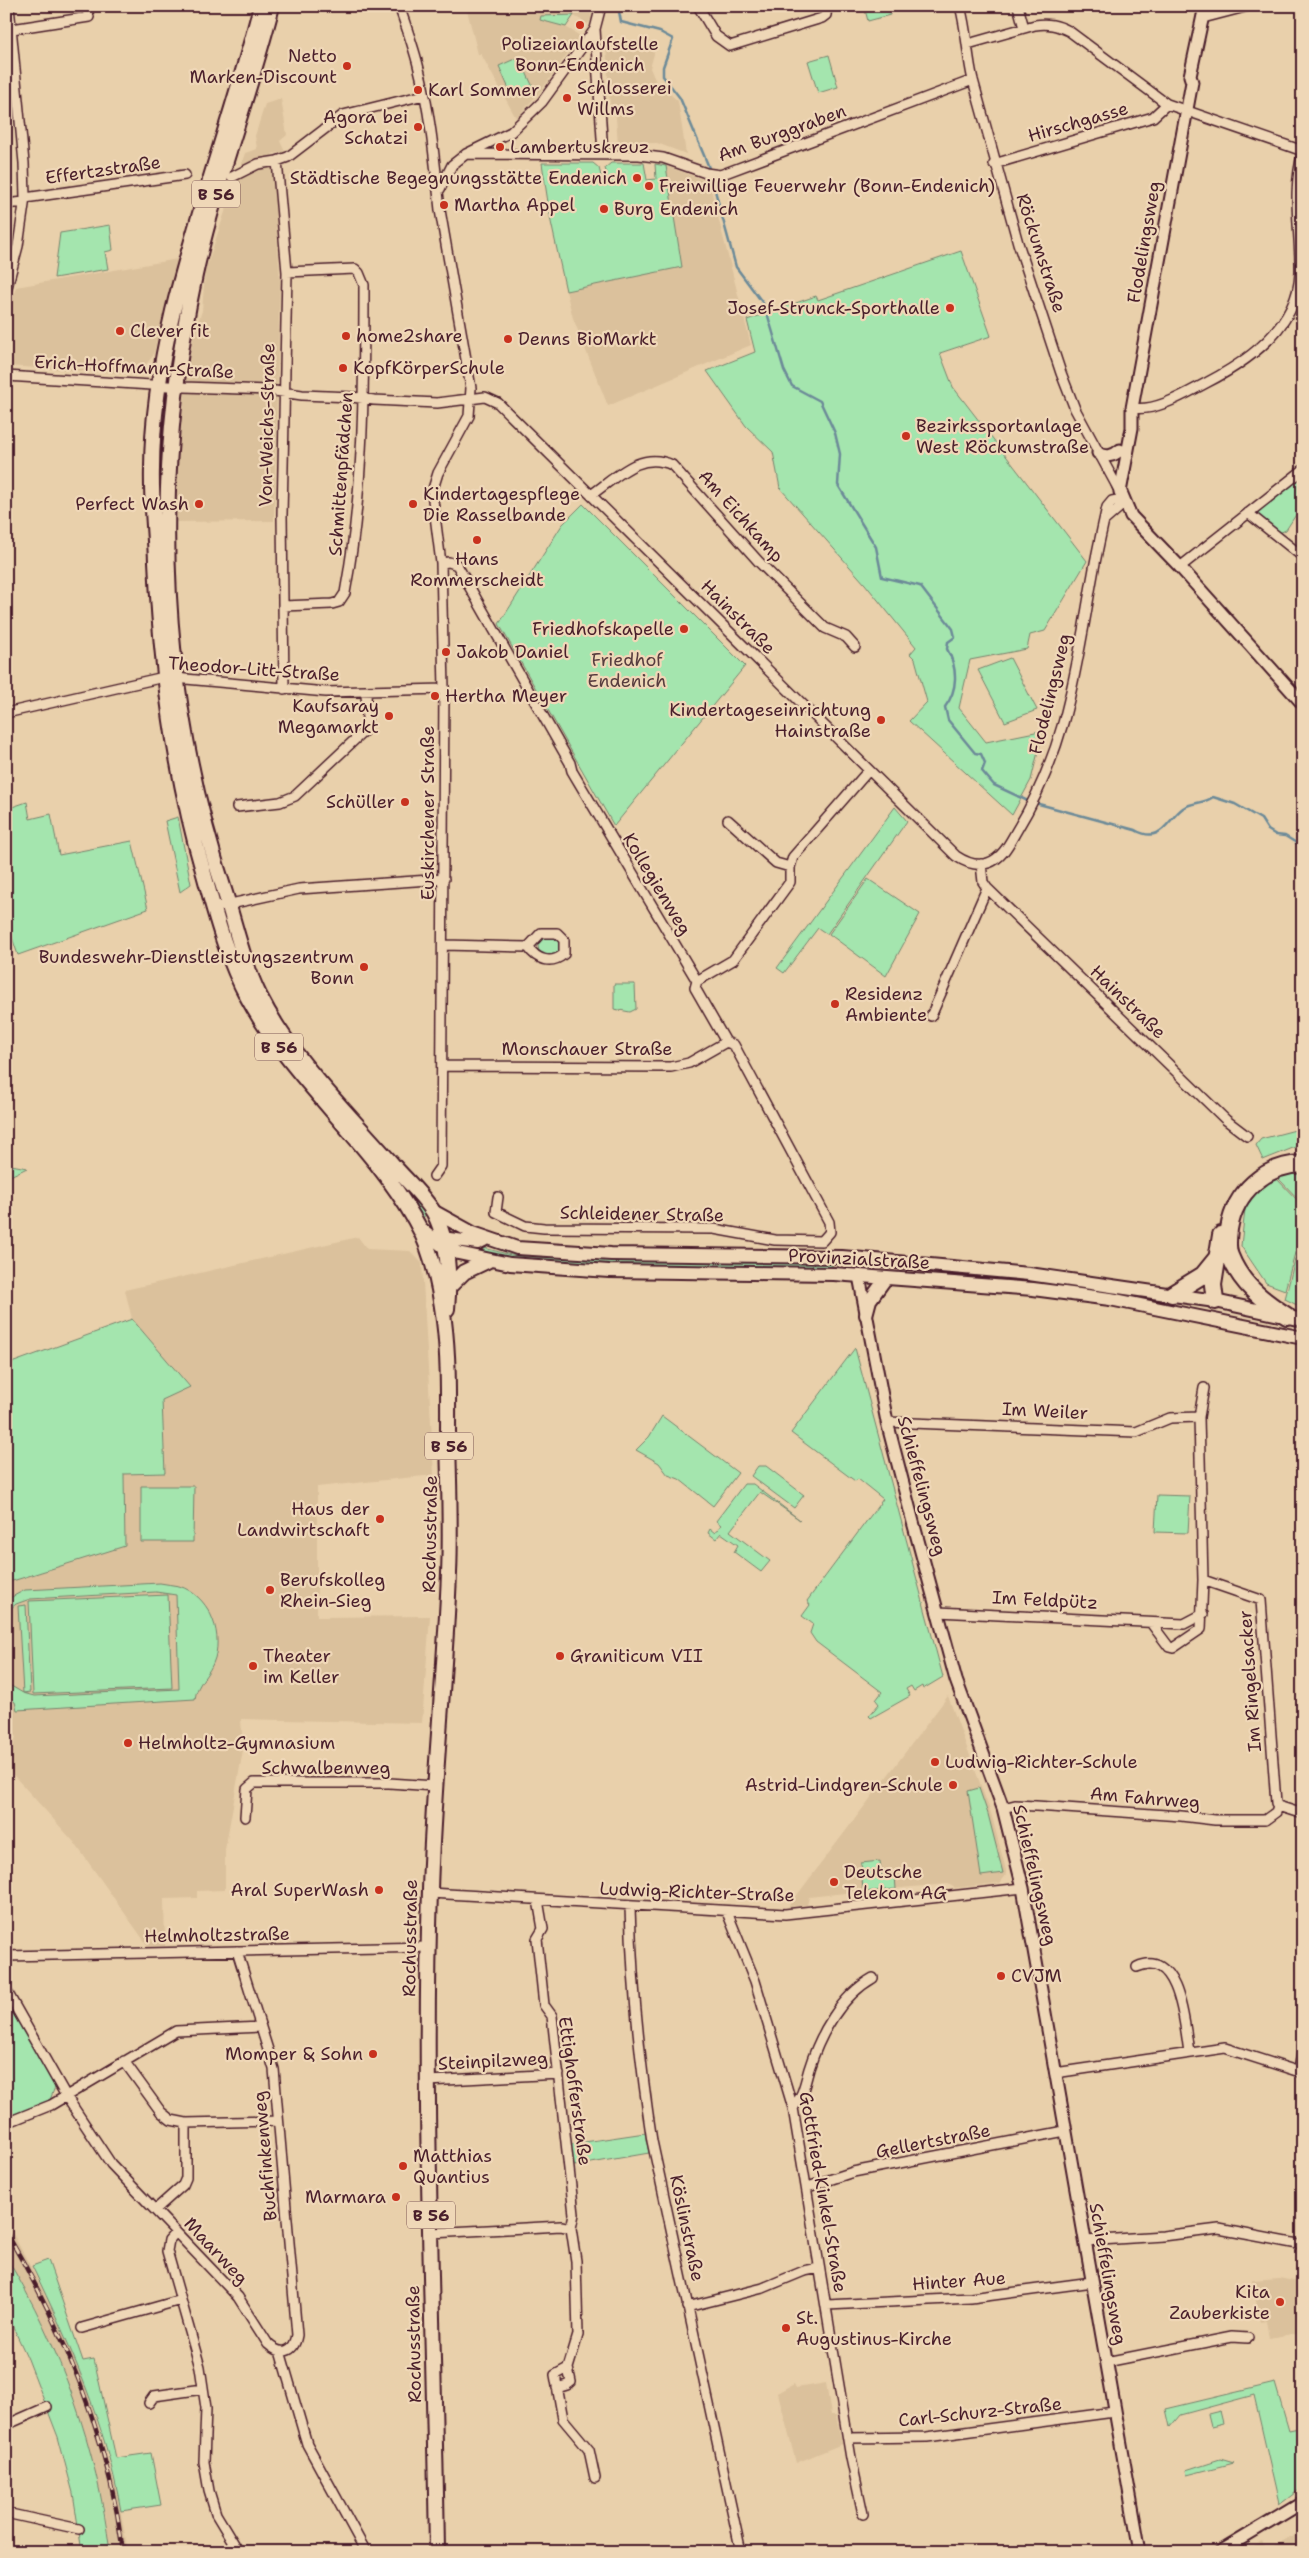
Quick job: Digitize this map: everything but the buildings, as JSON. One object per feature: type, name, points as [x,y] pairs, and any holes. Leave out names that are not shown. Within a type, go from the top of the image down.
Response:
[{"type":"highway","points":[[1215,1302],[1227,1275],[1222,1256],[1231,1216],[1244,1192],[1256,1176],[1303,1153]]},
{"type":"highway","points":[[1285,1162],[1303,1164]]},
{"type":"highway","points":[[1172,1294],[1204,1275],[1222,1256]]},
{"type":"highway","points":[[1222,1256],[1252,1291],[1295,1318]]},
{"type":"main road","name":"B 56","points":[[262,6],[246,66],[205,193],[177,296],[160,385],[152,467],[159,624],[169,677],[204,823],[255,986],[282,1033],[305,1064],[433,1211]]},
{"type":"main road","name":"B 56","points":[[272,6],[206,231],[188,309],[175,386],[167,489],[167,574],[169,677],[182,794],[212,908],[245,992],[272,1037],[360,1144],[420,1226]]},
{"type":"main road","name":"Provinzialstraße","points":[[433,1211],[487,1239],[517,1248],[543,1251],[842,1257],[1029,1274],[1172,1294],[1295,1318]]},
{"type":"main road","name":"Rochusstraße","points":[[433,1211],[448,1266],[449,1287],[445,1326]]},
{"type":"main road","name":"Provinzialstraße","points":[[420,1226],[458,1254],[487,1261],[556,1269],[776,1272],[859,1276],[1043,1290],[1110,1299],[1223,1320],[1303,1338]]},
{"type":"main road","name":"Rochusstraße","points":[[420,1226],[440,1294],[445,1326],[450,1494],[449,1566],[435,1786],[429,1947],[428,2082],[437,2552]]},
{"type":"main road","points":[[429,1256],[441,1242],[478,1243],[487,1239]]},
{"type":"main road","points":[[842,1257],[859,1276],[885,1261]]},
{"type":"main road","points":[[449,1287],[464,1272],[487,1261]]},
{"type":"main road","points":[[866,1315],[870,1300],[886,1278]]},
{"type":"main road","points":[[1194,1315],[1207,1310],[1215,1302],[1223,1320]]},
{"type":"street","points":[[6,290],[18,246],[24,200],[9,6]]},
{"type":"street","points":[[12,29],[89,17],[86,6]]},
{"type":"street","name":"Euskirchener Straße","points":[[400,6],[419,66],[440,190],[440,210],[468,366],[470,398],[469,416],[434,483],[432,501],[441,563],[444,688],[444,945],[441,1166],[434,1176]]},
{"type":"street","points":[[601,6],[596,29],[603,154]]},
{"type":"street","points":[[698,6],[716,36],[730,46],[827,11]]},
{"type":"street","name":"Röckumstraße","points":[[960,6],[968,44],[968,57],[994,164],[1061,373],[1075,409],[1131,516],[1180,567],[1303,704]]},
{"type":"street","points":[[1018,6],[1024,28]]},
{"type":"street","name":"Flodelingsweg","points":[[981,864],[994,860],[1006,849],[1033,803],[1049,769],[1064,726],[1085,630],[1092,576],[1104,521],[1120,507],[1132,428],[1132,408],[1186,110],[1192,82],[1197,78],[1202,52],[1203,44],[1200,36],[1205,6]]},
{"type":"street","points":[[1202,18],[1249,6]]},
{"type":"street","points":[[968,44],[1046,23],[1058,25],[1070,31],[1166,104],[1303,152],[1296,182],[1301,273],[1296,296],[1286,318],[1276,333],[1229,370],[1188,392],[1150,408],[1132,408]]},
{"type":"street","points":[[440,190],[452,165],[466,154],[500,139],[529,117],[556,85],[596,29]]},
{"type":"street","name":"Am Burggraben","points":[[466,154],[603,154],[663,158],[717,175],[973,80]]},
{"type":"street","points":[[232,177],[258,164],[277,161],[288,156],[343,115],[424,95]]},
{"type":"street","name":"Hirschgasse","points":[[994,164],[1153,117],[1166,104]]},
{"type":"street","points":[[434,160],[452,165]]},
{"type":"street","name":"Von-Weichs-Straße","points":[[277,161],[287,272],[283,392],[284,689]]},
{"type":"street","name":"Effertzstraße","points":[[6,204],[185,175]]},
{"type":"street","name":"Schmittenpfädchen","points":[[283,606],[332,604],[338,602],[345,593],[358,504],[364,398],[364,285],[359,273],[355,270],[287,272]]},
{"type":"street","name":"Erich-Hoffmann-Straße","points":[[6,376],[438,403],[470,398]]},
{"type":"street","name":"Hainstraße","points":[[470,398],[485,397],[498,403],[956,856],[966,862],[981,864]]},
{"type":"street","name":"Flodelingsweg","points":[[1122,496],[1116,472],[1124,427],[1132,408]]},
{"type":"street","points":[[1098,453],[1106,456],[1120,450]]},
{"type":"street","name":"Am Eichkamp","points":[[591,495],[642,461],[659,460],[672,466],[759,562],[825,628],[846,637],[855,647]]},
{"type":"street","points":[[1180,567],[1303,470]]},
{"type":"street","points":[[1248,513],[1303,557]]},
{"type":"street","name":"Kollegienweg","points":[[441,563],[449,562],[457,565],[462,572],[560,744],[577,780],[697,982],[695,988],[726,1042],[734,1045],[829,1222],[830,1232]]},
{"type":"street","name":"Theodor-Litt-Straße","points":[[6,712],[169,677],[284,689],[366,692],[444,688]]},
{"type":"street","points":[[237,807],[280,802],[295,796],[363,732],[367,722],[366,692]]},
{"type":"street","points":[[697,982],[732,960],[790,882],[790,867],[793,857],[800,847],[869,770]]},
{"type":"street","points":[[728,820],[776,863],[790,867]]},
{"type":"street","points":[[931,1016],[987,888],[982,882],[981,864]]},
{"type":"street","points":[[212,908],[228,903],[313,888],[444,879]]},
{"type":"street","name":"Hainstraße","points":[[987,888],[1226,1120],[1247,1136]]},
{"type":"street","points":[[444,945],[528,947]]},
{"type":"street","name":"Monschauer Straße","points":[[442,1066],[671,1067],[689,1063],[726,1042]]},
{"type":"street","name":"Schleidener Straße","points":[[498,1197],[496,1212],[525,1226],[544,1228],[714,1229],[774,1240],[806,1242],[822,1241],[830,1232]]},
{"type":"street","name":"Schieffelingsweg","points":[[859,1276],[887,1422],[956,1680],[1003,1808],[1023,1888],[1140,2552]]},
{"type":"street","points":[[1151,1623],[1169,1647],[1173,1648],[1202,1630],[1203,1580],[1199,1417],[1204,1388]]},
{"type":"street","name":"Im Weiler","points":[[887,1422],[1136,1432],[1160,1420],[1199,1417]]},
{"type":"street","name":"Im Ringelsacker","points":[[1203,1580],[1261,1600],[1271,1742],[1278,1806]]},
{"type":"street","name":"Im Feldpütz","points":[[938,1612],[1184,1624],[1203,1614]]},
{"type":"street","name":"Schwalbenweg","points":[[245,1816],[247,1789],[254,1783],[389,1783],[435,1786]]},
{"type":"street","name":"Am Fahrweg","points":[[1003,1808],[1015,1805],[1216,1820],[1265,1820],[1276,1812],[1278,1806]]},
{"type":"street","points":[[1278,1806],[1303,1814]]},
{"type":"street","name":"Ludwig-Richter-Straße","points":[[430,1893],[630,1907],[784,1914],[1023,1888]]},
{"type":"street","name":"Ettighofferstraße","points":[[538,1900],[543,1929],[538,1939],[544,2005],[552,2016],[574,2214],[571,2228],[576,2261],[578,2335],[568,2368],[555,2375],[563,2419],[589,2450],[596,2478]]},
{"type":"street","name":"Köslinstraße","points":[[630,1907],[633,1990],[643,2084],[660,2183],[741,2552]]},
{"type":"street","name":"Gottfried-Kinkel-Straße","points":[[727,1912],[755,1981],[793,2108],[808,2187],[819,2268],[827,2305],[848,2438],[863,2514]]},
{"type":"street","name":"Helmholtzstraße","points":[[6,1956],[429,1947]]},
{"type":"street","name":"Buchfinkenweg","points":[[237,1951],[274,2069],[297,2335],[290,2350],[280,2351]]},
{"type":"street","points":[[1137,1967],[1145,1964],[1154,1965],[1163,1970],[1174,1982],[1180,1997],[1189,2052]]},
{"type":"street","points":[[793,2108],[801,2096],[810,2067],[834,2018],[849,1996],[873,1978]]},
{"type":"street","name":"Maarweg","points":[[6,1990],[66,2096],[111,2164],[238,2297],[268,2344],[280,2351]]},
{"type":"street","points":[[6,2123],[51,2105],[182,2029],[261,2027]]},
{"type":"street","points":[[1055,2073],[1189,2052],[1229,2048],[1301,2072],[1303,2046]]},
{"type":"street","points":[[124,2061],[161,2112],[171,2120],[186,2123],[278,2122]]},
{"type":"street","name":"Steinpilzweg","points":[[428,2082],[559,2074]]},
{"type":"street","points":[[155,2210],[183,2186],[186,2178],[186,2123]]},
{"type":"street","name":"Gellertstraße","points":[[808,2187],[853,2172],[1065,2131]]},
{"type":"street","points":[[431,2233],[561,2226],[571,2228]]},
{"type":"street","points":[[1085,2241],[1162,2236],[1219,2229],[1303,2245]]},
{"type":"street","points":[[176,2232],[168,2240],[167,2251],[200,2367],[206,2408],[204,2462],[209,2491],[216,2514],[239,2552]]},
{"type":"street","points":[[687,2308],[763,2288],[804,2271],[819,2268]]},
{"type":"street","name":"Hinter Aue","points":[[827,2305],[971,2298],[1092,2282]]},
{"type":"street","points":[[82,2328],[181,2300]]},
{"type":"street","points":[[1106,2362],[1232,2336],[1248,2338]]},
{"type":"street","points":[[280,2351],[285,2376],[307,2444],[366,2552]]},
{"type":"street","points":[[149,2403],[154,2396],[203,2389]]},
{"type":"street","points":[[6,2425],[47,2407]]},
{"type":"street","name":"Carl-Schurz-Straße","points":[[848,2438],[927,2437],[1114,2412]]},
{"type":"street","points":[[1220,2552],[1303,2502]]},
{"type":"street","points":[[6,2513],[79,2529]]},
{"type":"shaded area","points":[[466,6],[590,6],[592,18],[588,24],[574,16],[541,20],[566,27],[580,36],[540,92],[516,118],[481,54],[478,54]]},
{"type":"shaded area","points":[[648,40],[653,46],[654,54],[650,68],[656,82],[678,101],[686,154],[657,143],[618,144],[615,105],[610,105],[606,45]]},
{"type":"shaded area","points":[[281,99],[287,135],[280,141],[285,152],[272,154],[280,279],[274,521],[176,522],[177,454],[189,360],[194,332],[202,311],[205,271],[245,153],[257,149],[255,136],[265,104]]},
{"type":"shaded area","points":[[666,166],[709,182],[751,345],[608,406],[573,318],[566,291],[681,267]]},
{"type":"shaded area","points":[[178,259],[153,356],[143,368],[133,374],[6,366],[6,315],[16,287]]},
{"type":"shaded area","points":[[358,1237],[367,1249],[410,1251],[422,1263],[434,1475],[317,1487],[317,1617],[430,1616],[422,1723],[241,1719],[243,1750],[225,1850],[225,1890],[197,1891],[197,1898],[164,1899],[165,1946],[148,1946],[74,1842],[7,1768],[16,1737],[6,1722],[6,1583],[125,1546],[124,1474],[165,1473],[162,1399],[189,1386],[132,1319],[125,1290]]},
{"type":"shaded area","name":"Ludwig-Richter-Schule","points":[[948,1696],[991,1813],[1007,1874],[1000,1883],[955,1888],[948,1884],[809,1897],[807,1905],[788,1907]]},
{"type":"shaded area","points":[[6,2221],[53,2308],[85,2384],[118,2495],[128,2552],[110,2552],[105,2512],[79,2414],[38,2315],[6,2257]]},
{"type":"shaded area","name":"Kita Zauberkiste","points":[[1279,2278],[1303,2283],[1303,2332],[1269,2338],[1266,2321],[1260,2322],[1252,2280]]},
{"type":"shaded area","points":[[826,2383],[831,2415],[836,2415],[842,2444],[796,2463],[778,2393],[794,2384],[796,2388]]},
{"type":"shaded area","points":[[1303,2522],[1303,2552],[1246,2552],[1262,2542],[1267,2551],[1299,2533]]},
{"type":"green space","points":[[864,6],[888,6],[890,15],[868,21]]},
{"type":"green space","points":[[574,15],[566,27],[540,20],[541,16]]},
{"type":"green space","points":[[829,55],[838,87],[818,93],[808,61]]},
{"type":"green space","points":[[519,57],[533,87],[512,96],[499,66]]},
{"type":"green space","points":[[542,163],[593,163],[599,168],[601,176],[607,175],[605,168],[611,163],[644,163],[647,180],[656,179],[655,164],[666,166],[682,267],[566,291],[551,222]]},
{"type":"green space","points":[[110,225],[113,250],[105,252],[108,269],[54,278],[60,233]]},
{"type":"green space","name":"Bezirkssportanlage West Röckumstraße","points":[[961,251],[991,336],[940,353],[953,387],[1087,561],[1045,631],[1030,635],[1027,649],[970,660],[959,708],[986,742],[1040,731],[1042,736],[1031,780],[1012,815],[909,721],[927,702],[915,659],[910,654],[916,647],[865,584],[780,488],[773,452],[746,426],[707,371],[755,352],[747,320],[816,296],[818,300]]},
{"type":"green space","points":[[1303,476],[1303,504],[1286,530],[1279,533],[1258,516],[1259,510]]},
{"type":"green space","name":"Friedhof Endenich","points":[[583,504],[745,666],[614,826],[499,624],[562,525]]},
{"type":"green space","points":[[1010,658],[1037,710],[1005,722],[978,670]]},
{"type":"green space","points":[[27,802],[30,819],[51,814],[59,855],[132,841],[148,909],[18,955],[6,920],[6,809]]},
{"type":"green space","points":[[895,807],[907,821],[827,934],[818,928],[784,973],[777,968]]},
{"type":"green space","points":[[178,817],[191,884],[180,892],[165,821]]},
{"type":"green space","points":[[868,879],[920,914],[886,976],[829,934]]},
{"type":"green space","points":[[545,935],[553,935],[560,942],[560,950],[553,957],[545,957],[538,950],[538,942]]},
{"type":"green space","points":[[614,984],[635,984],[636,1009],[630,1012],[614,1009]]},
{"type":"green space","points":[[1303,1128],[1303,1144],[1263,1160],[1256,1145],[1261,1139]]},
{"type":"green space","points":[[374,1151],[427,1213],[422,1219]]},
{"type":"green space","points":[[6,1164],[27,1168],[6,1178]]},
{"type":"green space","points":[[1303,1172],[1303,1204],[1276,1176]]},
{"type":"green space","points":[[1273,1175],[1303,1206],[1303,1223],[1285,1290],[1266,1283],[1241,1246],[1245,1209],[1256,1191]]},
{"type":"green space","points":[[1303,1228],[1301,1282],[1303,1308],[1285,1299]]},
{"type":"green space","points":[[461,1242],[511,1255],[528,1257],[832,1263],[832,1269],[546,1262],[493,1256],[463,1250]]},
{"type":"green space","points":[[132,1319],[190,1387],[162,1400],[165,1473],[124,1474],[125,1546],[6,1583],[6,1365]]},
{"type":"green space","points":[[855,1348],[943,1677],[923,1689],[922,1686],[914,1691],[911,1686],[906,1689],[910,1696],[871,1718],[869,1716],[879,1704],[876,1700],[882,1692],[816,1642],[810,1633],[813,1624],[802,1616],[810,1605],[807,1601],[883,1499],[858,1479],[855,1481],[791,1433]]},
{"type":"green space","points":[[662,1416],[738,1473],[713,1506],[679,1479],[668,1475],[659,1463],[636,1450],[649,1437]]},
{"type":"green space","points":[[758,1466],[766,1466],[804,1495],[794,1508],[751,1476]]},
{"type":"green space","points":[[744,1484],[753,1484],[800,1520],[760,1492],[730,1531],[770,1561],[761,1572],[734,1552],[738,1545],[721,1533],[716,1539],[708,1533],[710,1529],[715,1533],[721,1525],[716,1521]]},
{"type":"green space","points":[[141,1486],[194,1486],[193,1542],[141,1542]]},
{"type":"green space","points":[[1157,1495],[1190,1496],[1188,1533],[1155,1532]]},
{"type":"green space","points":[[160,1583],[179,1586],[198,1597],[205,1605],[215,1625],[217,1647],[215,1658],[198,1688],[195,1699],[17,1710],[15,1702],[6,1697],[6,1683],[23,1693],[34,1696],[179,1689],[176,1595],[156,1592],[30,1599],[16,1604],[6,1612],[6,1600],[25,1590]]},
{"type":"green space","points":[[168,1595],[172,1688],[33,1694],[29,1601]]},
{"type":"green space","points":[[26,1605],[30,1692],[23,1693],[18,1606]]},
{"type":"green space","points":[[979,1788],[988,1814],[1003,1873],[981,1876],[968,1791]]},
{"type":"green space","points":[[880,1861],[882,1877],[895,1875],[896,1889],[863,1892],[861,1863]]},
{"type":"green space","points":[[6,2001],[55,2087],[50,2100],[6,2119]]},
{"type":"green space","points":[[645,2133],[649,2153],[574,2166],[571,2144]]},
{"type":"green space","points":[[6,2257],[44,2326],[74,2399],[96,2475],[110,2552],[82,2552],[73,2493],[58,2437],[28,2359],[6,2312]]},
{"type":"green space","points":[[48,2260],[83,2361],[94,2359],[116,2458],[151,2453],[161,2505],[121,2511],[106,2447],[96,2416],[73,2355],[32,2266]]},
{"type":"green space","points":[[1275,2383],[1289,2431],[1303,2428],[1303,2486],[1279,2504],[1254,2395],[1180,2415],[1170,2427],[1166,2409]]},
{"type":"green space","points":[[1220,2411],[1223,2423],[1211,2426],[1208,2414]]},
{"type":"green space","points":[[1220,2459],[1234,2463],[1187,2475],[1186,2470]]},
{"type":"waterway","points":[[618,6],[621,22],[660,32],[673,39],[663,67],[663,76],[680,98],[708,165],[736,267],[765,306],[784,370],[792,386],[820,401],[835,433],[840,454],[838,485],[876,547],[882,577],[920,586],[953,629],[955,637],[948,642],[947,649],[955,671],[954,686],[945,707],[948,720],[975,753],[981,754],[985,763],[982,771],[994,785],[1030,802]]},
{"type":"waterway","points":[[1035,803],[1151,835],[1163,829],[1183,808],[1213,797],[1235,804],[1261,819],[1268,830],[1276,835],[1285,836],[1303,847]]},
{"type":"railway","points":[[6,2232],[47,2307],[81,2386],[107,2468],[123,2552]]},
{"type":"place","name":"Polizeianlaufstelle Bonn-Endenich","points":[[580,25]]},
{"type":"place","name":"Netto Marken-Discount","points":[[347,66]]},
{"type":"place","name":"Karl Sommer","points":[[418,90]]},
{"type":"place","name":"Schlosserei Willms","points":[[567,98]]},
{"type":"place","name":"Agora bei Schatzi","points":[[418,127]]},
{"type":"place","name":"Lambertuskreuz","points":[[500,147]]},
{"type":"place","name":"Städtische Begegnungsstätte Endenich","points":[[637,178]]},
{"type":"place","name":"Freiwillige Feuerwehr (Bonn-Endenich)","points":[[649,186]]},
{"type":"place","name":"Martha Appel","points":[[444,205]]},
{"type":"place","name":"Burg Endenich","points":[[604,209]]},
{"type":"place","name":"Josef-Strunck-Sporthalle","points":[[950,308]]},
{"type":"place","name":"Clever fit","points":[[120,331]]},
{"type":"place","name":"home2share","points":[[346,336]]},
{"type":"place","name":"Denns BioMarkt","points":[[508,339]]},
{"type":"place","name":"KopfKörperSchule","points":[[343,368]]},
{"type":"place","name":"Bezirkssportanlage West Röckumstraße","points":[[906,436]]},
{"type":"place","name":"Perfect Wash","points":[[199,504]]},
{"type":"place","name":"Kindertagespflege Die Rasselbande","points":[[413,504]]},
{"type":"place","name":"Hans Rommerscheidt","points":[[477,540]]},
{"type":"place","name":"Friedhofskapelle","points":[[684,629]]},
{"type":"place","name":"Jakob Daniel","points":[[446,652]]},
{"type":"place","name":"Hertha Meyer","points":[[435,696]]},
{"type":"place","name":"Kaufsaray Megamarkt","points":[[389,716]]},
{"type":"place","name":"Kindertageseinrichtung Hainstraße","points":[[881,720]]},
{"type":"place","name":"Schüller","points":[[405,802]]},
{"type":"place","name":"Bundeswehr-Dienstleistungszentrum Bonn","points":[[364,967]]},
{"type":"place","name":"Residenz Ambiente","points":[[835,1004]]},
{"type":"place","name":"Haus der Landwirtschaft","points":[[380,1519]]},
{"type":"place","name":"Berufskolleg Rhein-Sieg","points":[[270,1590]]},
{"type":"place","name":"Graniticum VII","points":[[560,1656]]},
{"type":"place","name":"Theater im Keller","points":[[253,1666]]},
{"type":"place","name":"Helmholtz-Gymnasium","points":[[128,1743]]},
{"type":"place","name":"Ludwig-Richter-Schule","points":[[935,1762]]},
{"type":"place","name":"Astrid-Lindgren-Schule","points":[[953,1785]]},
{"type":"place","name":"Deutsche Telekom AG","points":[[834,1882]]},
{"type":"place","name":"Aral SuperWash","points":[[379,1890]]},
{"type":"place","name":"CVJM","points":[[1001,1976]]},
{"type":"place","name":"Momper & Sohn","points":[[373,2054]]},
{"type":"place","name":"Matthias Quantius","points":[[403,2166]]},
{"type":"place","name":"Marmara","points":[[396,2197]]},
{"type":"place","name":"Kita Zauberkiste","points":[[1280,2302]]},
{"type":"place","name":"St. Augustinus-Kirche","points":[[786,2328]]}]
